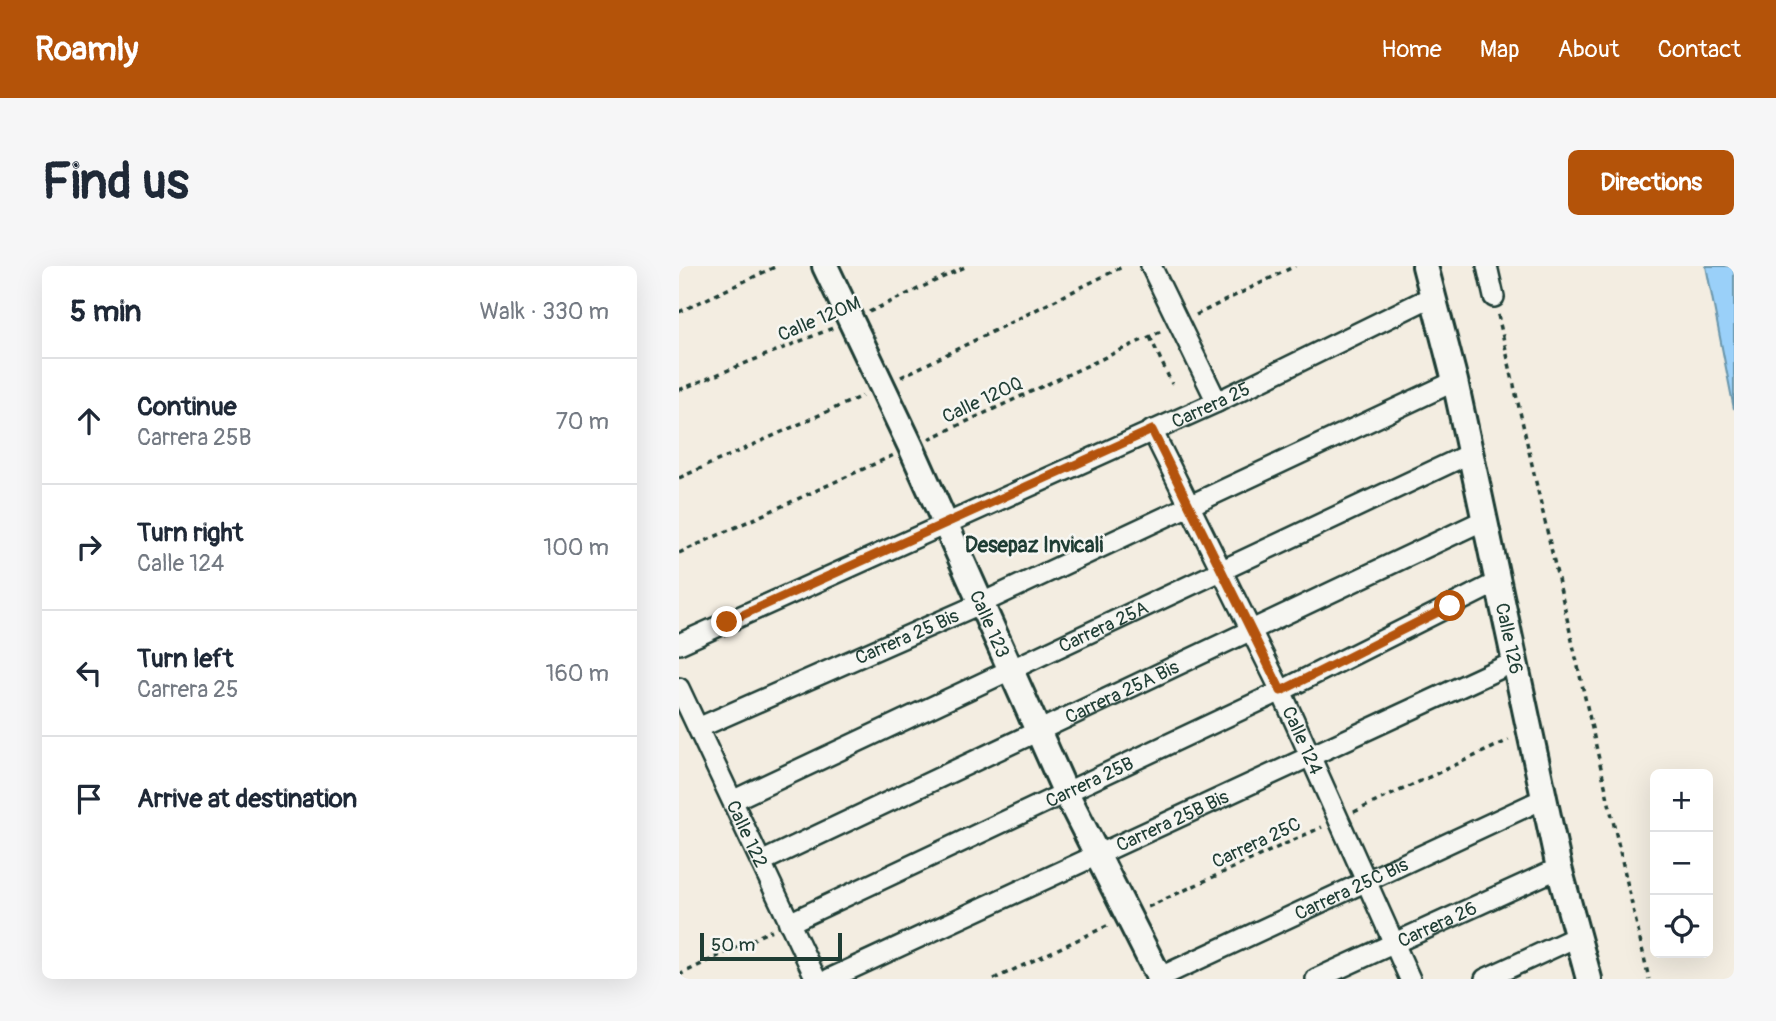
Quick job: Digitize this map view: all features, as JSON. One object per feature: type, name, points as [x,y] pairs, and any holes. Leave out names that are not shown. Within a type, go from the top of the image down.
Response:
[{"type":"street","name":"Calle 123","points":[[825,266],[911,447],[1065,791],[1159,978]]},
{"type":"street","points":[[1151,266],[1217,402]]},
{"type":"street","name":"Calle 126","points":[[1426,266],[1471,453],[1559,868],[1589,979]]},
{"type":"street","points":[[1487,266],[1494,297]]},
{"type":"street","name":"Carrera 25","points":[[679,644],[1217,402],[1433,296]]},
{"type":"street","name":"Carrera 25 Bis","points":[[698,728],[982,603],[1455,381]]},
{"type":"street","name":"Calle 124","points":[[1152,430],[1281,691],[1410,979]]},
{"type":"street","name":"Carrera 25A","points":[[734,800],[1471,453]]},
{"type":"street","name":"Carrera 25A Bis","points":[[761,862],[1484,520]]},
{"type":"street","name":"Carrera 25B","points":[[789,922],[1281,691],[1498,582]]},
{"type":"street","name":"Carrera 25B Bis","points":[[829,979],[1308,754],[1514,662]]},
{"type":"street","name":"Calle 122","points":[[679,688],[816,979]]},
{"type":"street","name":"Carrera 25C Bis","points":[[1159,978],[1545,798]]},
{"type":"street","name":"Carrera 26","points":[[1316,979],[1559,868]]},
{"type":"street","points":[[1485,979],[1576,937]]},
{"type":"path","points":[[679,312],[777,266]]},
{"type":"path","name":"Calle 120M","points":[[679,390],[849,321],[967,266]]},
{"type":"path","name":"Calle 120Q","points":[[679,553],[1150,337],[1295,266]]},
{"type":"path","points":[[1494,297],[1649,979]]},
{"type":"path","points":[[1150,337],[1172,384]]},
{"type":"path","name":"Carrera 25C","points":[[993,979],[1531,730]]},
{"type":"path","points":[[679,975],[789,922]]},
{"type":"water","points":[[1706,266],[1734,266],[1734,409]]},
{"type":"district","name":"Desepaz Invicali","points":[[1034,545]]},
{"type":"route","points":[[727,622],[1152,430],[1281,691],[1450,606]]}]
